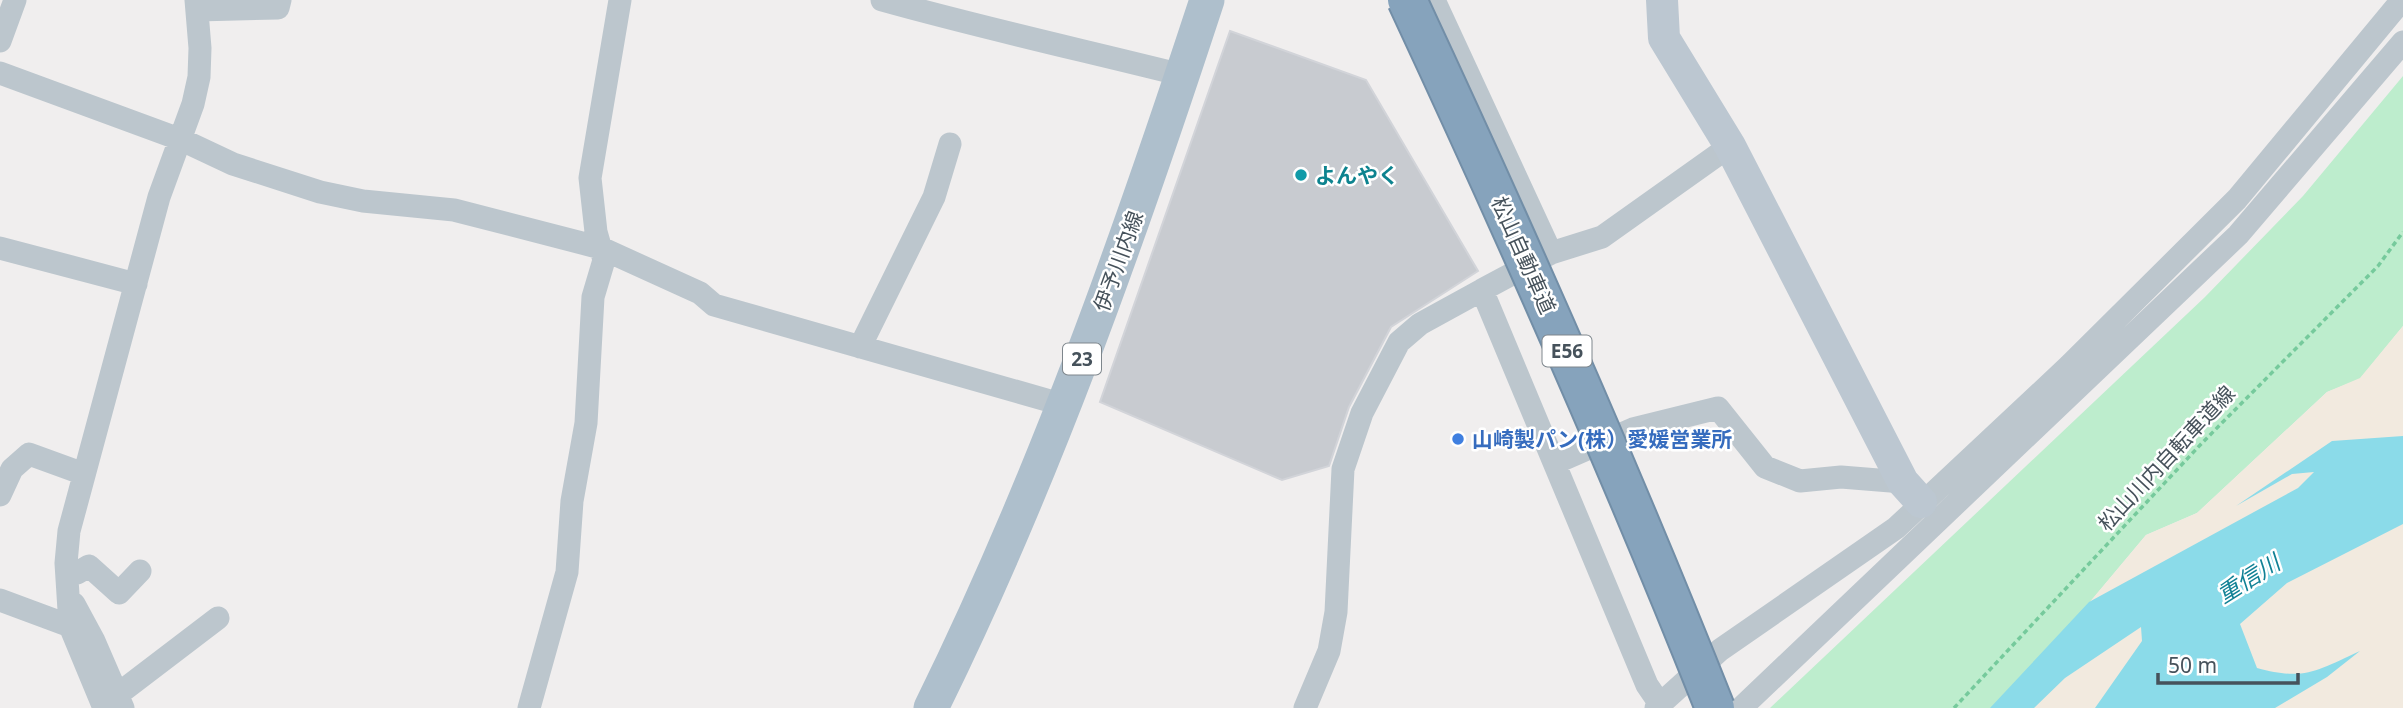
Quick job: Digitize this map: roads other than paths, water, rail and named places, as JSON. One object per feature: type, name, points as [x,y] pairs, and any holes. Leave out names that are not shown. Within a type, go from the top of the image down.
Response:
[{"type":"highway","name":"松山自動車道","points":[[1407,0],[1524,253],[1650,544],[1715,708]]},
{"type":"main road","name":"伊予川内線","points":[[930,708],[1026,501],[1064,405],[1207,0]]},
{"type":"street","points":[[0,41],[15,0]]},
{"type":"street","points":[[115,704],[70,626],[67,583],[69,531],[159,197],[182,140],[199,77],[196,5],[278,8],[280,0]]},
{"type":"street","points":[[529,708],[567,572],[572,502],[586,423],[593,298],[604,260],[592,206],[590,178],[620,0]]},
{"type":"street","points":[[882,0],[1013,36],[1050,41],[1182,75]]},
{"type":"street","points":[[1434,0],[1551,253]]},
{"type":"street","points":[[1662,0],[1664,38],[1730,146],[1912,492]]},
{"type":"street","points":[[1482,290],[1658,706],[1720,650],[1860,556],[1895,528],[1912,492],[2147,292],[2237,199],[2402,0]]},
{"type":"street","points":[[1741,708],[2238,235],[2403,42]]},
{"type":"street","points":[[0,73],[182,140],[233,164],[320,192],[363,201],[454,210],[601,248],[700,293],[714,304],[1064,405]]},
{"type":"street","points":[[860,347],[934,197],[950,144]]},
{"type":"street","points":[[1306,708],[1329,651],[1336,612],[1343,469],[1362,413],[1399,342],[1420,324],[1551,253],[1602,237],[1730,146]]},
{"type":"street","points":[[0,248],[136,284]]},
{"type":"street","points":[[1555,463],[1633,429],[1718,408],[1765,467],[1800,481],[1841,477],[1912,492]]},
{"type":"street","points":[[0,495],[12,469],[29,454],[84,474]]},
{"type":"street","points":[[67,583],[89,566],[119,593],[140,571]]},
{"type":"street","points":[[67,583],[94,641],[115,704]]},
{"type":"street","points":[[0,600],[70,626]]},
{"type":"street","points":[[115,704],[218,618]]},
{"type":"water","name":"重信川","points":[[2403,436],[2403,524],[2287,583],[2240,624],[2257,668],[2273,672],[2310,672],[2360,651],[2327,677],[2275,708],[2095,708],[2142,641],[2141,627],[2065,678],[2034,708],[1990,708],[2089,602],[2298,488],[2314,472],[2292,474],[2236,506],[2332,441]]},
{"type":"place","name":"よんやく","points":[[1301,175]]},
{"type":"place","name":"山崎製パン(株）愛媛営業所","points":[[1458,439]]}]
